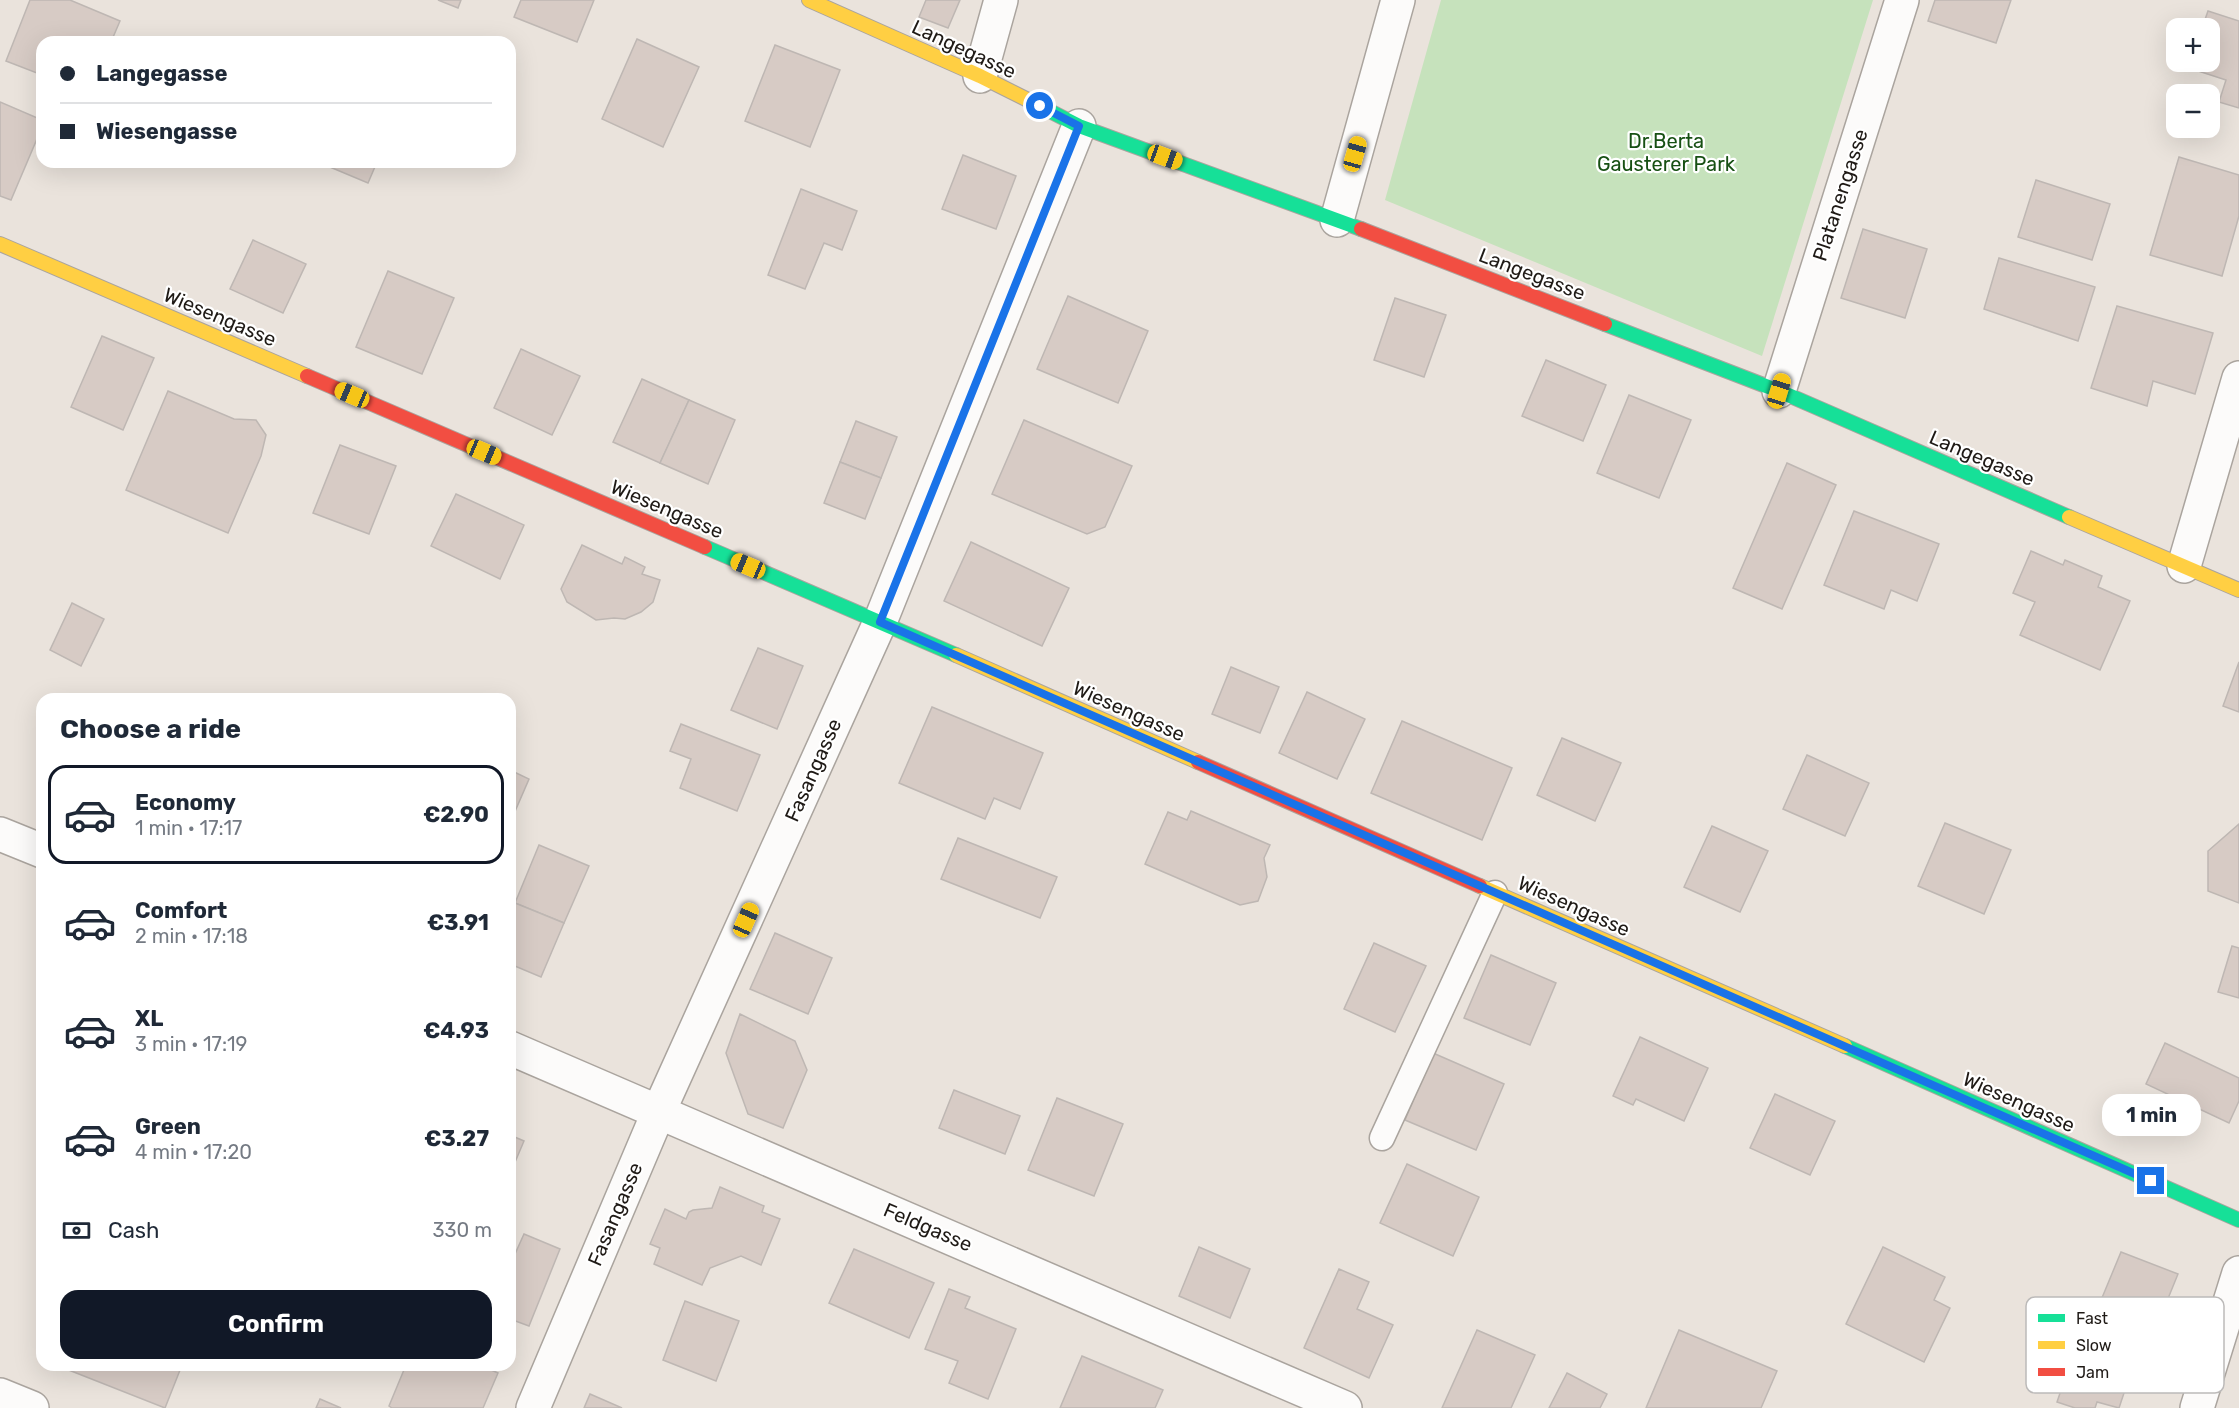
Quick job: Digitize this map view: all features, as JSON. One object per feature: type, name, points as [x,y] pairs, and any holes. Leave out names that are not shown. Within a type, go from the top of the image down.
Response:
[{"type":"street","name":"Langegasse","points":[[808,0],[980,76],[1079,126],[1337,220],[1779,391],[2239,590]]},
{"type":"street","points":[[980,76],[1001,0]]},
{"type":"street","points":[[1337,220],[1398,0]]},
{"type":"street","name":"Platanengasse","points":[[1779,391],[1902,0]]},
{"type":"street","name":"Fasangasse","points":[[533,1408],[659,1111],[880,622],[1079,126]]},
{"type":"street","name":"Wiesengasse","points":[[0,244],[880,622],[2239,1220]]},
{"type":"street","points":[[2184,566],[2239,378]]},
{"type":"street","points":[[0,834],[36,849]]},
{"type":"street","name":"Feldgasse","points":[[516,1051],[1345,1408]]},
{"type":"street","points":[[2224,1321],[2239,1273]]},
{"type":"street","points":[[2197,1408],[2202,1393]]},
{"type":"street","points":[[0,1395],[32,1408]]},
{"type":"lane","points":[[1382,1138],[1495,893]]},
{"type":"green space","name":"Dr.Berta Gausterer Park","points":[[1441,0],[1873,0],[1762,356],[1385,200]]},
{"type":"building","points":[[30,0],[70,0],[120,21],[114,36],[36,36],[36,73],[6,61]]},
{"type":"building","points":[[438,0],[461,0],[458,8]]},
{"type":"building","points":[[521,0],[594,0],[577,42],[514,17]]},
{"type":"building","points":[[926,0],[960,0],[948,28],[919,17]]},
{"type":"building","points":[[1935,0],[2011,0],[1996,43],[1928,21]]},
{"type":"building","points":[[2208,11],[2239,21],[2239,108],[2220,102],[2226,80],[2201,72],[2220,72],[2220,18],[2206,18]]},
{"type":"building","points":[[637,39],[699,67],[663,147],[602,119]]},
{"type":"building","points":[[775,45],[840,70],[810,147],[745,121]]},
{"type":"building","points":[[0,102],[36,117],[36,141],[11,200],[0,196]]},
{"type":"building","points":[[963,155],[1016,176],[996,229],[942,209]]},
{"type":"building","points":[[2179,157],[2239,175],[2239,216],[2222,276],[2150,255]]},
{"type":"building","points":[[332,168],[374,168],[368,183]]},
{"type":"building","points":[[2036,180],[2110,204],[2092,260],[2018,237]]},
{"type":"building","points":[[801,189],[857,211],[842,250],[824,243],[805,289],[768,275]]},
{"type":"building","points":[[1863,229],[1927,249],[1905,318],[1841,298]]},
{"type":"building","points":[[253,240],[306,264],[283,313],[230,289]]},
{"type":"building","points":[[1999,258],[2095,287],[2078,341],[1984,309]]},
{"type":"building","points":[[388,271],[454,298],[422,374],[356,347]]},
{"type":"building","points":[[1068,296],[1148,331],[1118,403],[1037,369]]},
{"type":"building","points":[[1395,298],[1446,315],[1424,377],[1374,360]]},
{"type":"building","points":[[2117,306],[2213,333],[2195,394],[2153,381],[2147,406],[2091,388]]},
{"type":"building","points":[[102,336],[154,358],[123,430],[71,407]]},
{"type":"building","points":[[521,349],[580,376],[552,435],[494,408]]},
{"type":"building","points":[[1546,360],[1606,385],[1583,441],[1522,416]]},
{"type":"building","points":[[642,379],[689,400],[660,463],[613,442]]},
{"type":"building","points":[[168,391],[234,419],[256,420],[266,435],[261,456],[228,533],[126,490]]},
{"type":"building","points":[[1629,395],[1691,420],[1659,498],[1597,473]]},
{"type":"building","points":[[689,400],[735,420],[708,484],[660,463]]},
{"type":"building","points":[[1024,420],[1132,466],[1105,527],[1087,534],[992,494]]},
{"type":"building","points":[[856,421],[897,437],[881,478],[840,462]]},
{"type":"building","points":[[340,445],[396,466],[369,534],[313,513]]},
{"type":"building","points":[[840,462],[881,478],[865,519],[824,503]]},
{"type":"building","points":[[1787,463],[1836,485],[1782,609],[1733,588]]},
{"type":"building","points":[[456,494],[524,525],[500,579],[431,546]]},
{"type":"building","points":[[1854,511],[1939,544],[1917,601],[1891,590],[1884,609],[1824,585]]},
{"type":"building","points":[[971,542],[1069,588],[1042,646],[944,601]]},
{"type":"building","points":[[582,545],[622,564],[625,557],[645,567],[642,574],[660,580],[653,602],[641,612],[625,619],[596,620],[567,602],[561,589]]},
{"type":"building","points":[[2031,551],[2063,565],[2065,560],[2102,576],[2098,587],[2130,601],[2100,670],[2020,635],[2035,602],[2013,593]]},
{"type":"building","points":[[72,603],[104,619],[81,666],[50,650]]},
{"type":"building","points":[[758,648],[803,666],[777,729],[731,710]]},
{"type":"building","points":[[2239,662],[2239,712],[2223,706]]},
{"type":"building","points":[[1231,667],[1279,687],[1260,733],[1212,714]]},
{"type":"building","points":[[1307,692],[1365,719],[1337,779],[1279,753]]},
{"type":"building","points":[[932,707],[1043,753],[1020,809],[994,798],[985,819],[899,783]]},
{"type":"building","points":[[1402,721],[1512,768],[1482,840],[1371,793]]},
{"type":"building","points":[[681,724],[760,755],[737,811],[680,788],[691,759],[670,751]]},
{"type":"building","points":[[1562,738],[1621,763],[1595,821],[1537,795]]},
{"type":"building","points":[[1807,755],[1869,783],[1845,836],[1783,809]]},
{"type":"building","points":[[516,773],[529,779],[516,809]]},
{"type":"building","points":[[1191,811],[1270,845],[1264,858],[1267,877],[1258,901],[1240,905],[1145,864],[1168,812],[1187,820]]},
{"type":"building","points":[[1945,823],[2011,850],[1984,914],[1918,886]]},
{"type":"building","points":[[2239,824],[2239,903],[2208,891],[2208,851]]},
{"type":"building","points":[[1712,826],[1768,851],[1740,912],[1684,887]]},
{"type":"building","points":[[958,838],[1057,877],[1040,918],[941,879]]},
{"type":"building","points":[[539,845],[589,866],[564,923],[516,903]]},
{"type":"building","points":[[516,903],[564,923],[541,977],[516,967]]},
{"type":"building","points":[[775,933],[832,958],[808,1014],[750,989]]},
{"type":"building","points":[[1374,943],[1426,966],[1395,1032],[1344,1009]]},
{"type":"building","points":[[2232,946],[2239,948],[2239,998],[2218,992]]},
{"type":"building","points":[[1491,955],[1556,983],[1530,1045],[1464,1018]]},
{"type":"building","points":[[740,1014],[795,1041],[807,1070],[783,1128],[748,1114],[726,1053]]},
{"type":"building","points":[[1640,1037],[1708,1068],[1684,1121],[1636,1099],[1633,1105],[1613,1096]]},
{"type":"building","points":[[2165,1043],[2239,1078],[2239,1101],[2229,1123],[2146,1084]]},
{"type":"building","points":[[1433,1053],[1504,1084],[1476,1150],[1405,1120]]},
{"type":"building","points":[[954,1090],[1020,1116],[1005,1154],[939,1128]]},
{"type":"building","points":[[1775,1094],[1835,1121],[1810,1175],[1750,1148]]},
{"type":"building","points":[[1057,1098],[1123,1124],[1094,1196],[1028,1170]]},
{"type":"building","points":[[516,1138],[524,1141],[516,1160]]},
{"type":"building","points":[[1407,1164],[1479,1197],[1453,1256],[1380,1223]]},
{"type":"building","points":[[720,1187],[764,1206],[762,1212],[780,1219],[761,1265],[741,1256],[710,1268],[702,1285],[654,1264],[660,1248],[650,1244],[665,1209],[686,1219],[689,1212],[693,1210],[712,1208]]},
{"type":"building","points":[[524,1234],[560,1249],[529,1326],[516,1321],[516,1252]]},
{"type":"building","points":[[1199,1247],[1250,1269],[1230,1318],[1179,1296]]},
{"type":"building","points":[[1883,1247],[1945,1277],[1934,1300],[1950,1308],[1924,1362],[1846,1324]]},
{"type":"building","points":[[854,1249],[934,1283],[909,1338],[829,1303]]},
{"type":"building","points":[[2121,1252],[2178,1274],[2169,1297],[2102,1297]]},
{"type":"building","points":[[1339,1269],[1369,1282],[1357,1309],[1393,1325],[1369,1378],[1304,1348]]},
{"type":"building","points":[[949,1289],[970,1297],[965,1308],[1016,1329],[988,1399],[949,1383],[958,1361],[925,1349]]},
{"type":"building","points":[[685,1301],[739,1321],[716,1381],[663,1360]]},
{"type":"building","points":[[1477,1330],[1535,1355],[1511,1408],[1442,1408]]},
{"type":"building","points":[[1679,1330],[1777,1371],[1761,1408],[1646,1408]]},
{"type":"building","points":[[1082,1356],[1163,1390],[1155,1408],[1060,1408]]},
{"type":"building","points":[[71,1371],[180,1371],[165,1408]]},
{"type":"building","points":[[404,1371],[494,1371],[498,1373],[483,1408],[392,1408],[389,1406]]},
{"type":"building","points":[[1567,1373],[1607,1394],[1600,1408],[1549,1408]]},
{"type":"building","points":[[2060,1393],[2124,1393],[2119,1408],[2097,1402],[2095,1408],[2075,1408],[2057,1402]]},
{"type":"building","points":[[590,1394],[622,1408],[584,1408]]},
{"type":"building","points":[[320,1399],[341,1408],[316,1408]]},
{"type":"traffic: fast","points":[[1036,104],[1079,126],[1361,229]]},
{"type":"traffic: fast","points":[[1605,324],[1779,391],[2069,517]]},
{"type":"traffic: fast","points":[[705,547],[956,655]]},
{"type":"traffic: fast","points":[[1845,1046],[2239,1220]]},
{"type":"traffic: slow","points":[[809,0],[980,76],[1036,104]]},
{"type":"traffic: slow","points":[[0,244],[307,376]]},
{"type":"traffic: slow","points":[[2069,517],[2239,590]]},
{"type":"traffic: slow","points":[[956,655],[1198,762]]},
{"type":"traffic: slow","points":[[1480,886],[1845,1046]]},
{"type":"traffic: jam","points":[[1361,229],[1605,324]]},
{"type":"traffic: jam","points":[[307,376],[705,547]]},
{"type":"traffic: jam","points":[[1198,762],[1480,886]]},
{"type":"route","points":[[1040,106],[1079,126],[880,622],[2151,1181]]}]
